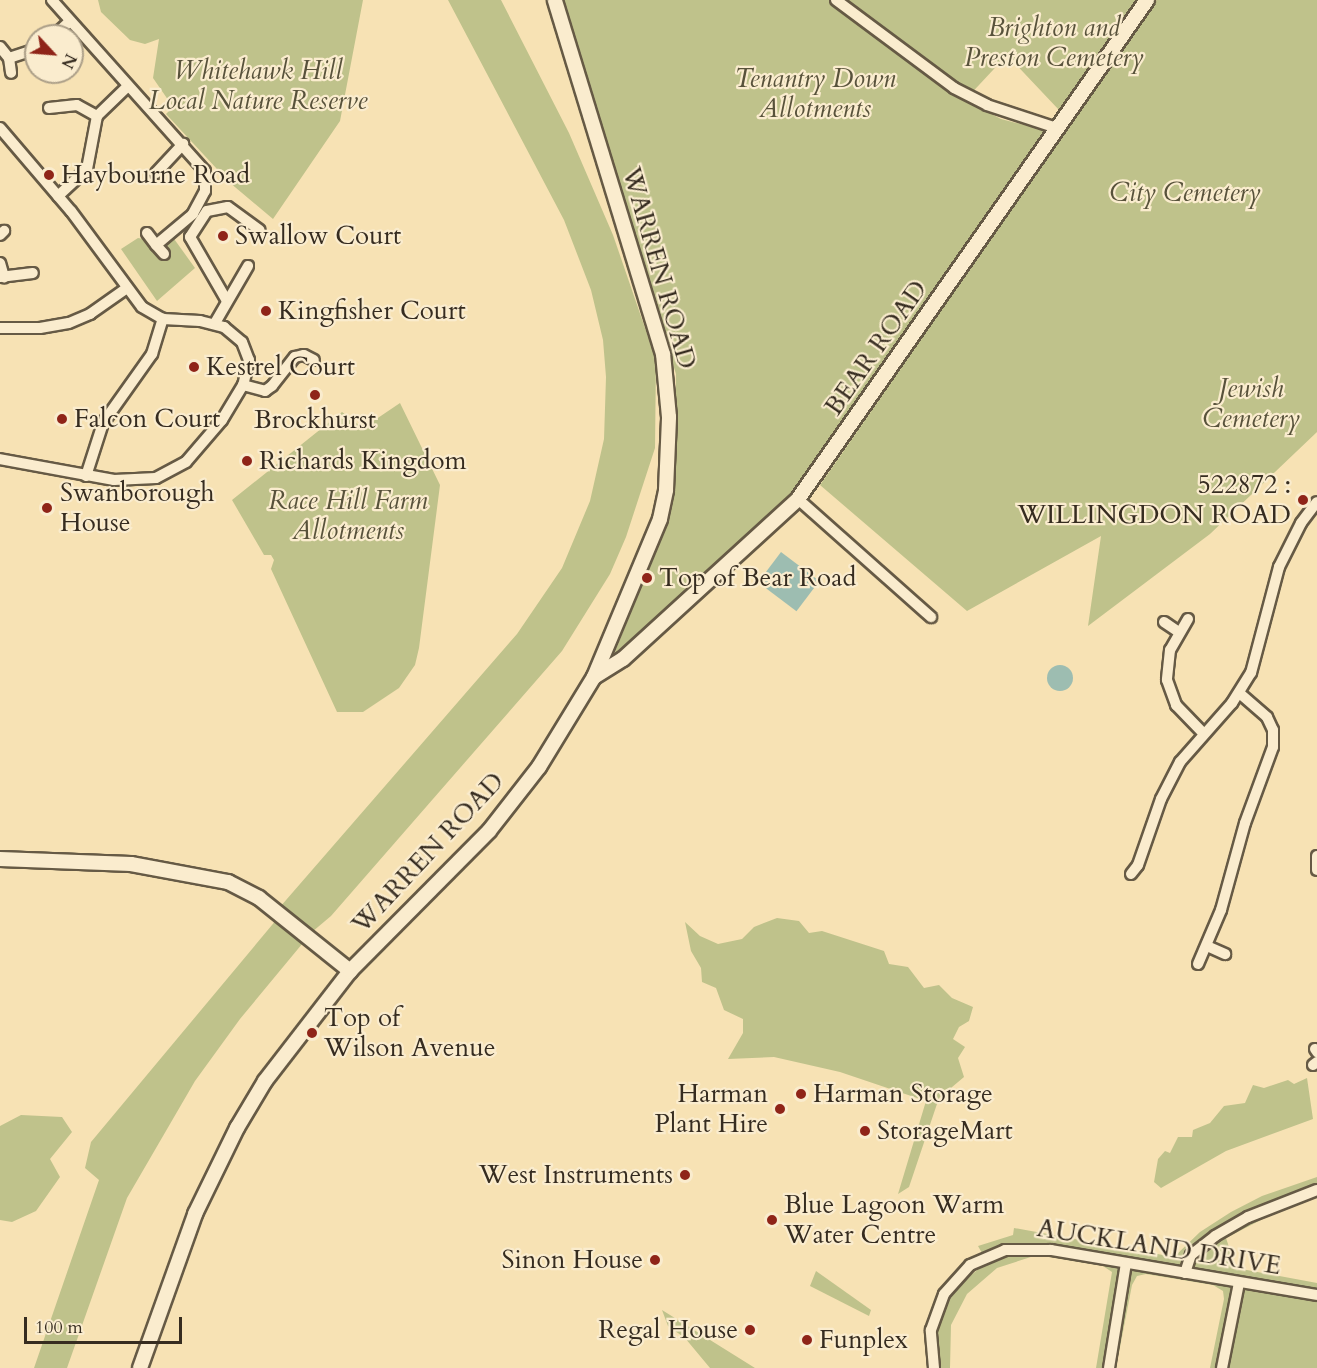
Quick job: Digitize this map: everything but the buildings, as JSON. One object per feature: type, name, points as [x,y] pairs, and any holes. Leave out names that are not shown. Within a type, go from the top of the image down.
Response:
[{"type":"street","points":[[52,0],[69,22],[203,166],[207,186],[193,214],[156,245]]},
{"type":"street","name":"WARREN ROAD","points":[[140,1368],[184,1241],[223,1154],[265,1081],[350,971],[502,815],[552,748],[594,677],[660,519],[667,475],[668,389],[663,354],[555,0]]},
{"type":"street","points":[[836,0],[954,88],[1000,110],[1057,128]]},
{"type":"street","name":"BEAR ROAD","points":[[594,677],[623,659],[798,500],[1147,0]]},
{"type":"street","points":[[0,46],[9,58],[11,73]]},
{"type":"street","points":[[9,58],[24,53]]},
{"type":"street","points":[[58,196],[87,169],[97,116],[128,86]]},
{"type":"street","points":[[49,108],[80,105],[97,116]]},
{"type":"street","points":[[0,128],[58,196],[142,307],[163,319],[215,323],[233,333],[247,349],[248,370],[243,385],[198,450],[170,473],[136,482],[86,476],[0,459]]},
{"type":"street","points":[[156,174],[183,144]]},
{"type":"street","points":[[227,301],[190,237],[207,211],[228,207],[260,230]]},
{"type":"street","points":[[147,233],[164,254]]},
{"type":"street","points":[[0,262],[2,277],[33,273]]},
{"type":"street","points":[[215,323],[248,266]]},
{"type":"street","points":[[0,328],[40,328],[69,323],[90,314],[127,288]]},
{"type":"street","points":[[86,476],[103,423],[152,354],[163,319]]},
{"type":"street","points":[[243,385],[265,391],[272,386],[295,357],[304,355],[314,360]]},
{"type":"street","points":[[798,500],[932,617]]},
{"type":"street","points":[[1131,874],[1138,865],[1167,786],[1203,733],[1239,693],[1260,651],[1284,555],[1317,502]]},
{"type":"street","points":[[1188,619],[1179,633],[1167,662],[1168,686],[1176,705],[1203,733]]},
{"type":"street","points":[[1164,622],[1179,633]]},
{"type":"street","points":[[1198,964],[1207,946],[1273,747],[1273,730],[1267,717],[1239,693]]},
{"type":"street","points":[[1317,856],[1317,870]]},
{"type":"street","points":[[0,859],[130,864],[228,882],[259,898],[350,971]]},
{"type":"street","points":[[1207,946],[1225,954]]},
{"type":"street","points":[[1185,1273],[1191,1255],[1215,1236],[1248,1217],[1317,1190]]},
{"type":"street","name":"AUCKLAND DRIVE","points":[[934,1368],[931,1330],[939,1302],[956,1278],[978,1260],[1005,1250],[1026,1248],[1317,1295]]},
{"type":"street","points":[[1109,1368],[1126,1263]]},
{"type":"street","points":[[1222,1368],[1239,1283]]},
{"type":"green space","name":"Whitehawk Hill Local Nature Reserve","points":[[98,0],[363,0],[340,121],[273,219],[229,182],[166,114],[173,107],[153,78],[159,39],[145,44],[130,40],[101,12]]},
{"type":"green space","points":[[448,0],[501,0],[569,133],[613,235],[656,360],[655,448],[626,537],[610,574],[562,651],[331,916],[312,932],[240,1019],[195,1081],[127,1198],[67,1368],[34,1368],[99,1180],[85,1168],[91,1142],[277,919],[280,907],[517,634],[562,568],[590,501],[604,439],[606,377],[603,340],[591,290],[564,220]]},
{"type":"green space","points":[[563,0],[1137,0],[1059,110],[1007,55],[965,100],[1001,119],[1032,127],[1034,123],[1043,128],[1044,137],[808,477],[784,506],[614,654],[661,539],[669,508],[675,479],[676,374]]},
{"type":"green space","name":"City Cemetery","points":[[1157,0],[1317,0],[1317,432],[1210,534],[1088,626],[1101,536],[967,611],[820,485]]},
{"type":"green space","points":[[172,236],[195,268],[157,301],[121,249],[138,238],[144,239],[163,258],[169,253],[166,242]]},
{"type":"green space","name":"Race Hill Farm Allotments","points":[[400,403],[440,485],[419,648],[415,665],[399,688],[363,712],[337,712],[271,569],[274,560],[271,555],[264,555],[232,500],[342,412],[363,428]]},
{"type":"green space","points":[[777,918],[799,921],[809,933],[822,931],[884,951],[889,964],[908,967],[924,988],[939,985],[952,998],[973,1007],[969,1021],[959,1027],[953,1039],[965,1047],[958,1058],[964,1077],[939,1098],[909,1187],[898,1194],[926,1101],[840,1072],[774,1057],[728,1059],[743,1033],[743,1019],[724,1010],[716,988],[702,982],[701,968],[691,951],[685,922],[700,936],[718,944],[742,939],[754,927]]},
{"type":"green space","points":[[1307,1078],[1313,1119],[1226,1151],[1161,1188],[1154,1182],[1158,1159],[1165,1151],[1170,1153],[1178,1137],[1192,1137],[1193,1130],[1210,1123],[1224,1106],[1245,1103],[1253,1085],[1264,1088],[1288,1080],[1294,1084]]},
{"type":"green space","points":[[21,1115],[62,1117],[72,1132],[50,1159],[60,1177],[36,1211],[12,1222],[0,1220],[0,1126]]},
{"type":"green space","points":[[1317,1177],[1317,1197],[1286,1207],[1226,1238],[1236,1268],[1317,1283],[1317,1368],[1210,1368],[1224,1299],[1223,1291],[1213,1285],[1146,1274],[1137,1276],[1132,1285],[1116,1368],[1096,1368],[1112,1272],[1103,1266],[1037,1255],[997,1268],[967,1294],[951,1325],[950,1368],[939,1368],[935,1339],[944,1306],[959,1285],[987,1262],[978,1246],[1013,1235],[1014,1228],[1174,1257],[1200,1232],[1231,1212],[1262,1196]]},
{"type":"green space","points":[[816,1271],[871,1310],[869,1316],[810,1286]]},
{"type":"green space","points":[[662,1310],[755,1368],[710,1368],[685,1338],[668,1326]]},
{"type":"shaded area","points":[[781,552],[819,581],[796,611],[758,582]]},
{"type":"shaded area","points":[[1060,665],[1069,669],[1073,678],[1069,687],[1060,691],[1051,687],[1047,678],[1051,669]]},
{"type":"place","name":"Haybourne Road","points":[[49,175]]},
{"type":"place","name":"Swallow Court","points":[[223,236]]},
{"type":"place","name":"Kingfisher Court","points":[[266,311]]},
{"type":"place","name":"Kestrel Court","points":[[194,367]]},
{"type":"place","name":"Brockhurst","points":[[315,395]]},
{"type":"place","name":"Falcon Court","points":[[62,419]]},
{"type":"place","name":"Richards Kingdom","points":[[247,461]]},
{"type":"place","name":"522872 : WILLINGDON ROAD","points":[[1303,500]]},
{"type":"place","name":"Swanborough House","points":[[47,508]]},
{"type":"place","name":"Top of Bear Road","points":[[647,578]]},
{"type":"place","name":"Top of Wilson Avenue","points":[[312,1033]]},
{"type":"place","name":"Harman Storage","points":[[801,1094]]},
{"type":"place","name":"Harman Plant Hire","points":[[780,1109]]},
{"type":"place","name":"StorageMart","points":[[865,1131]]},
{"type":"place","name":"West Instruments","points":[[685,1175]]},
{"type":"place","name":"Blue Lagoon Warm Water Centre","points":[[772,1220]]},
{"type":"place","name":"Sinon House","points":[[655,1260]]},
{"type":"place","name":"Regal House","points":[[750,1330]]},
{"type":"place","name":"Funplex","points":[[807,1340]]},
{"type":"park label","name":"Brighton and Preston Cemetery","points":[[1054,43]]},
{"type":"park label","name":"Tenantry Down Allotments","points":[[815,94]]},
{"type":"park label","name":"Jewish Cemetery","points":[[1251,404]]}]
